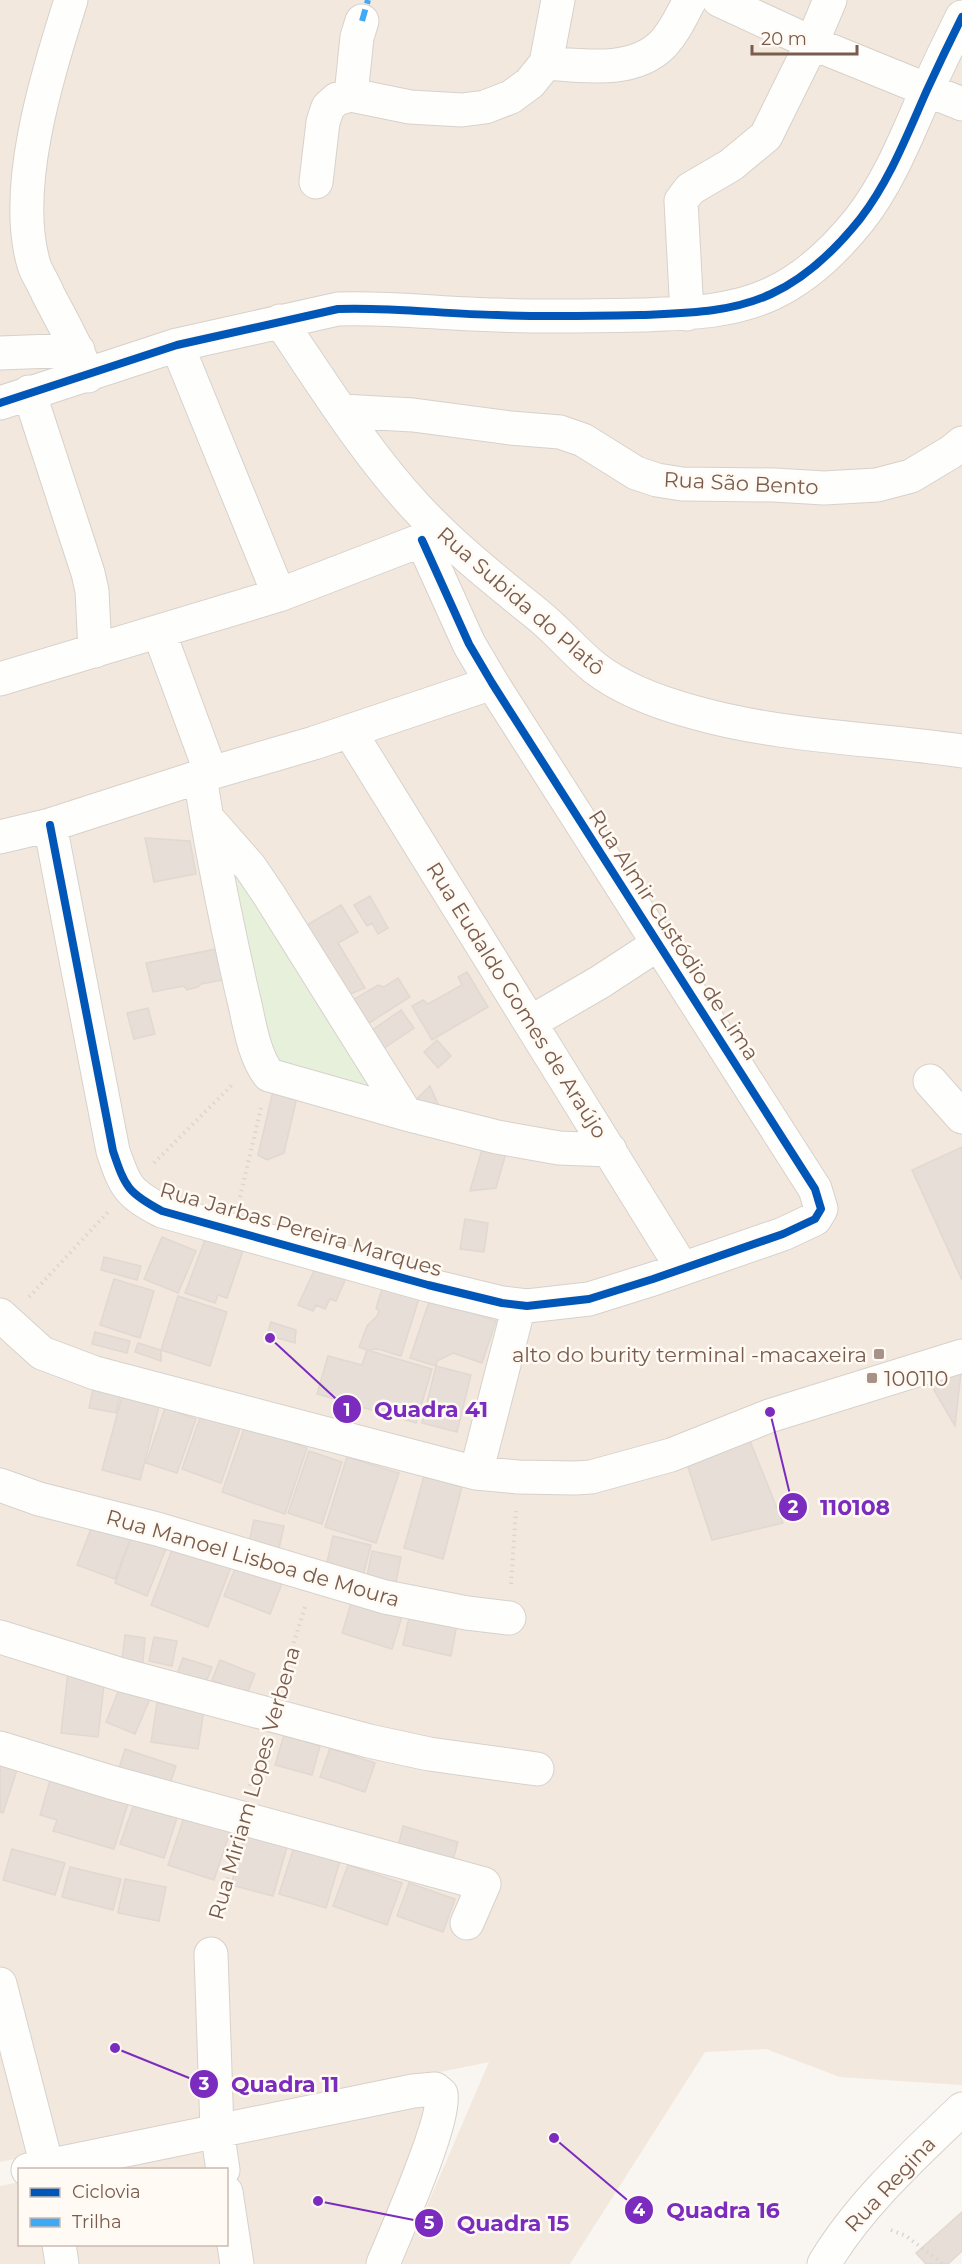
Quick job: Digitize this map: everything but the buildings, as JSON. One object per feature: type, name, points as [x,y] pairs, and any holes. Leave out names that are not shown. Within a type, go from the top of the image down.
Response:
[{"type":"street","points":[[71,0],[53,56],[35,135],[29,171],[28,207],[34,266],[83,363]]},
{"type":"street","points":[[316,182],[318,151],[328,107],[337,99],[351,95],[434,110],[484,107],[511,97],[530,83],[546,63],[558,0]]},
{"type":"street","points":[[546,63],[609,65],[631,62],[646,56],[662,45],[690,0]]},
{"type":"street","points":[[719,0],[812,43],[962,104]]},
{"type":"street","points":[[687,314],[681,201],[690,189],[731,165],[766,136],[812,43],[830,0]]},
{"type":"street","points":[[95,651],[92,591],[88,573],[15,398],[83,363],[177,345],[338,309],[364,308],[578,317],[687,314],[744,304],[770,294],[797,279],[840,243],[862,217],[897,160],[962,17]]},
{"type":"street","points":[[351,95],[357,37],[362,21]]},
{"type":"street","name":"Rua Subida do Platô","points":[[280,321],[342,411],[408,497],[433,537],[540,617],[595,668],[620,684],[693,712],[783,731],[962,751]]},
{"type":"street","points":[[177,345],[279,595]]},
{"type":"street","points":[[0,353],[83,363]]},
{"type":"street","name":"Rua São Bento","points":[[342,411],[413,415],[560,432],[583,440],[636,473],[657,480],[682,484],[824,488],[877,485],[911,476],[962,443]]},
{"type":"street","points":[[0,679],[279,595],[433,537]]},
{"type":"street","name":"Rua Almir Custódio de Lima","points":[[433,537],[465,634],[492,683],[815,1189],[821,1209]]},
{"type":"street","points":[[159,632],[205,775],[206,817],[246,1006],[259,1057],[269,1075],[406,1114],[537,1146],[610,1150]]},
{"type":"street","points":[[0,837],[50,825],[205,775],[350,732],[492,683]]},
{"type":"street","name":"Rua Eudaldo Gomes de Araújo","points":[[350,732],[682,1268]]},
{"type":"street","points":[[206,817],[243,858],[269,895],[406,1114]]},
{"type":"street","name":"Rua Jarbas Pereira Marques","points":[[50,825],[112,1151],[128,1190],[162,1211],[438,1287],[519,1306],[554,1305],[589,1299],[783,1234],[815,1219],[821,1209]]},
{"type":"street","points":[[531,1022],[600,982],[658,944]]},
{"type":"street","points":[[930,1081],[962,1117]]},
{"type":"street","points":[[476,1473],[519,1306]]},
{"type":"street","points":[[0,1315],[42,1353],[86,1370],[476,1473],[518,1477],[591,1478],[671,1455],[769,1416],[962,1356]]},
{"type":"street","name":"Rua Manoel Lisboa de Moura","points":[[0,1485],[39,1499],[157,1529],[314,1578],[385,1597],[467,1613],[509,1618]]},
{"type":"street","points":[[0,1637],[122,1675],[271,1716],[429,1754],[537,1769]]},
{"type":"street","points":[[0,1749],[110,1782],[484,1884],[467,1923]]},
{"type":"street","points":[[211,1954],[217,2130],[223,2168]]},
{"type":"street","points":[[0,1984],[36,2168]]},
{"type":"street","points":[[41,2168],[217,2130],[430,2089],[438,2092],[443,2101],[437,2127],[383,2264]]},
{"type":"street","name":"Rua Regina","points":[[824,2264],[841,2236],[857,2216],[962,2109]]},
{"type":"street","points":[[0,2175],[18,2172]]},
{"type":"street","points":[[228,2205],[237,2264]]},
{"type":"street","points":[[59,2246],[62,2264]]},
{"type":"path","points":[[232,1230],[269,1075]]},
{"type":"path","points":[[509,1618],[518,1477]]},
{"type":"path","points":[[857,2216],[906,2236],[943,2264]]},
{"type":"shaded area","points":[[0,0],[962,0],[962,2085],[840,2077],[766,2049],[705,2052],[570,2264],[402,2264],[489,2062],[0,2162]]},
{"type":"shaded area","points":[[428,2098],[433,2107],[375,2264],[246,2264],[227,2139]]},
{"type":"shaded area","points":[[213,2144],[217,2168],[95,2168]]},
{"type":"shaded area","points":[[18,2182],[18,2246],[50,2246],[53,2264],[0,2264],[0,2186]]},
{"type":"shaded area","points":[[66,2246],[226,2246],[231,2264],[69,2264]]},
{"type":"green space","points":[[191,775],[408,1110],[267,1077]]},
{"type":"marked path","points":[[362,21],[368,0]]},
{"type":"cycle path","points":[[0,403],[177,345],[338,309],[533,316],[675,314],[740,305],[771,294],[796,280],[831,252],[871,204],[889,173],[962,17]]},
{"type":"cycle path","points":[[50,825],[113,1151],[129,1188],[162,1211],[428,1285],[502,1303],[527,1306],[589,1299],[783,1234],[815,1219],[821,1209],[815,1189],[492,683],[469,644],[422,540]]},
{"type":"place","name":"Quadra 41","points":[[270,1338]]},
{"type":"place","name":"alto do burity terminal -macaxeira","points":[[879,1354]]},
{"type":"place","name":"100110","points":[[872,1378]]},
{"type":"place","name":"110108","points":[[770,1412]]},
{"type":"place","name":"Quadra 11","points":[[115,2048]]},
{"type":"place","name":"Quadra 16","points":[[554,2138]]},
{"type":"place","name":"Quadra 15","points":[[318,2201]]}]
